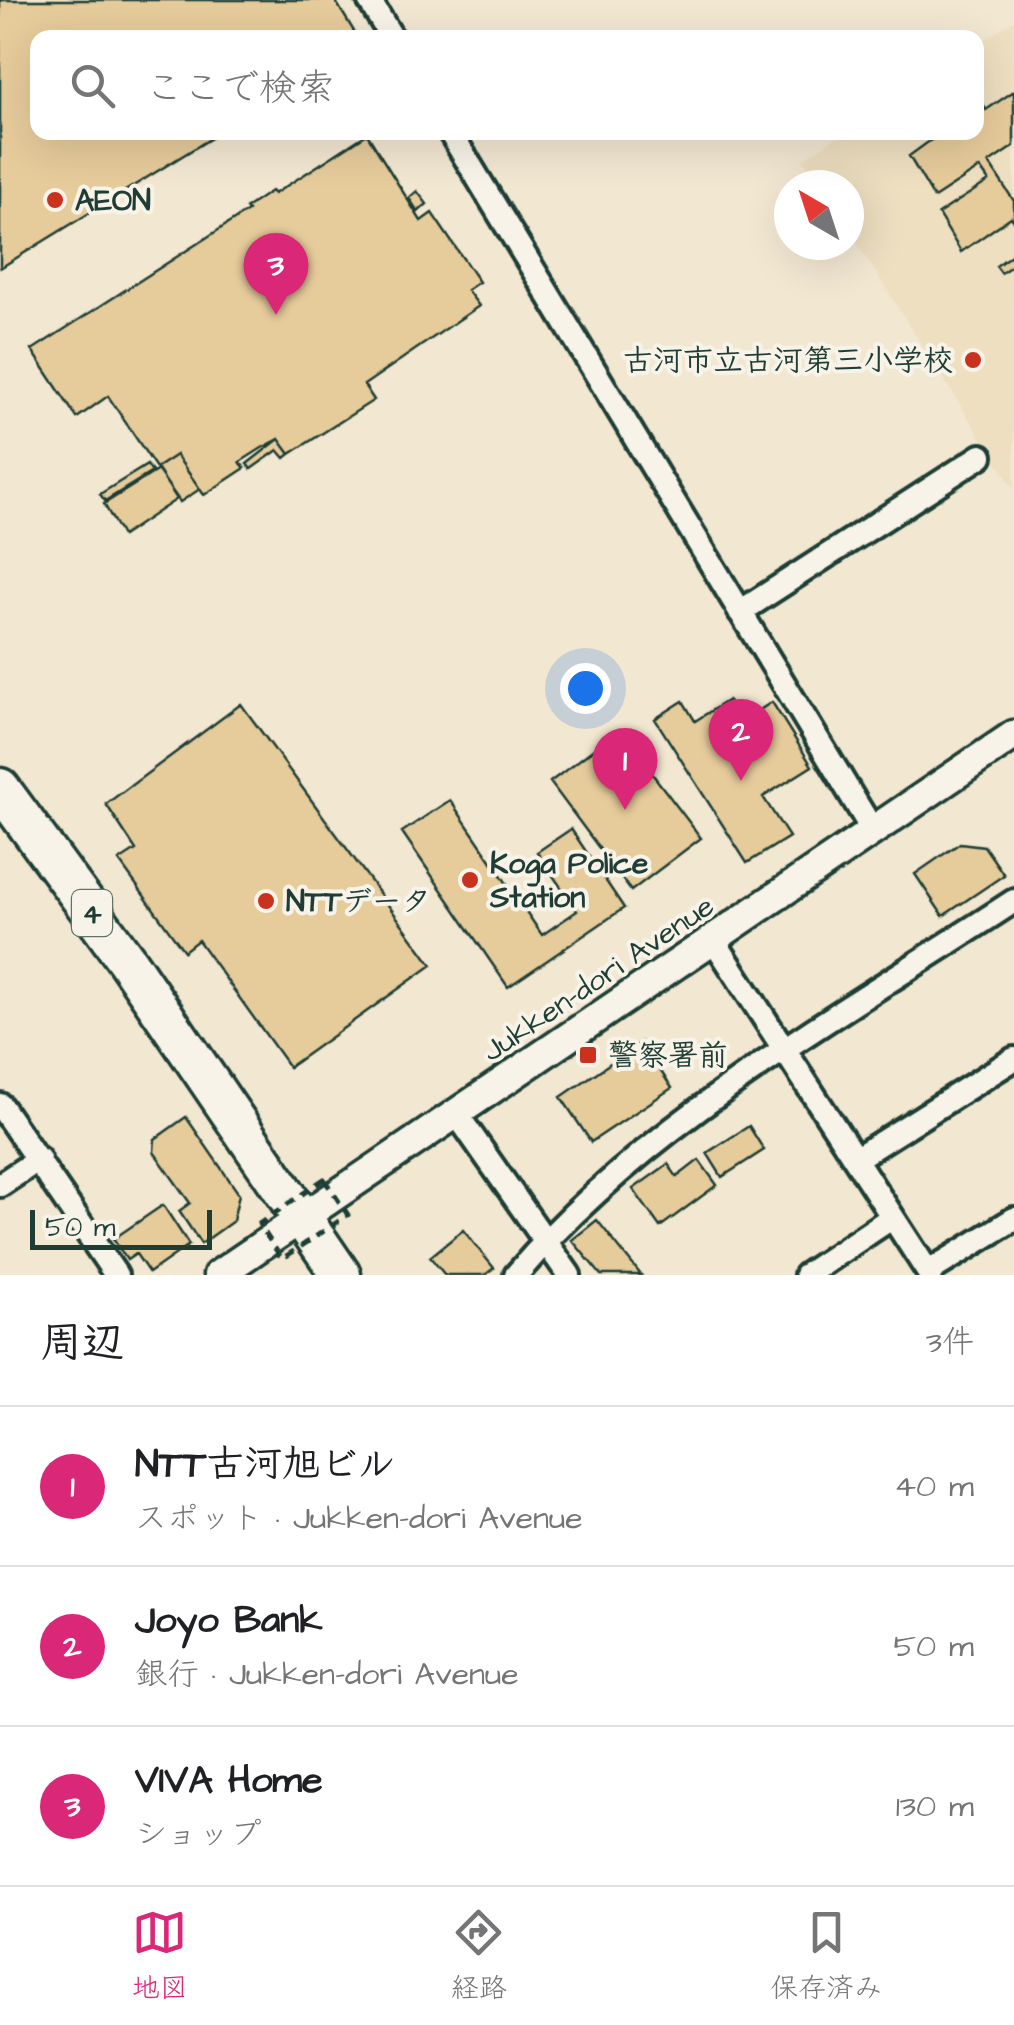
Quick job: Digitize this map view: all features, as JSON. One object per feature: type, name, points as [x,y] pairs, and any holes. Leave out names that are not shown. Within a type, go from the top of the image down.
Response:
[{"type":"highway","name":"4","points":[[0,788],[127,961],[341,1275]]},
{"type":"street","points":[[370,0],[387,30]]},
{"type":"street","points":[[455,140],[873,831]]},
{"type":"street","points":[[740,612],[982,456]]},
{"type":"street","name":"Jukken-dori Avenue","points":[[218,1275],[1014,735]]},
{"type":"street","points":[[516,1275],[545,1240],[603,1184],[786,1052],[1014,901]]},
{"type":"street","points":[[713,939],[929,1274],[1014,1219]]},
{"type":"street","points":[[855,1159],[1014,1059]]},
{"type":"street","points":[[0,1105],[116,1275]]},
{"type":"street","points":[[456,1113],[569,1275]]},
{"type":"street","points":[[0,1185],[39,1159]]},
{"type":"street","points":[[806,1275],[891,1218]]},
{"type":"path","points":[[324,1179],[348,1215],[282,1259],[259,1224],[324,1179]]},
{"type":"shaded area","name":"古河市立古河第三小学校","points":[[1014,20],[1014,489],[864,254],[864,170],[810,170],[803,159],[832,140],[984,140],[984,40]]},
{"type":"building","name":"AEON","points":[[0,0],[335,0],[353,30],[30,30],[30,140],[208,140],[0,268]]},
{"type":"building","points":[[1014,91],[1014,146],[989,163],[1014,201],[1014,221],[1011,217],[961,252],[938,214],[989,181],[980,168],[934,198],[909,156],[931,140],[984,140],[984,106],[986,110]]},
{"type":"building","points":[[358,140],[371,140],[421,221],[432,213],[479,282],[467,290],[479,306],[364,385],[374,400],[290,454],[279,439],[262,448],[240,462],[245,468],[204,495],[176,455],[156,468],[108,396],[77,418],[32,350],[248,211],[246,208],[271,191],[274,194]]},
{"type":"building","points":[[417,191],[427,204],[418,212],[409,198]]},
{"type":"building","points":[[1014,253],[1014,264],[1001,273],[996,266]]},
{"type":"building","points":[[279,439],[290,454],[285,458],[278,450],[251,469],[247,464]]},
{"type":"building","points":[[176,455],[200,489],[180,502],[156,468]]},
{"type":"building","points":[[147,465],[152,472],[105,501],[100,494]]},
{"type":"building","points":[[158,470],[177,499],[122,536],[104,504]]},
{"type":"building","points":[[728,700],[741,722],[772,702],[812,766],[763,797],[789,837],[747,863],[655,719],[683,701],[695,721]]},
{"type":"building","name":"NTTデータ","points":[[241,704],[432,965],[289,1067],[198,940],[184,951],[119,861],[136,850],[106,804]]},
{"type":"building","points":[[619,730],[701,838],[631,891],[550,782]]},
{"type":"building","name":"Koga Police Station","points":[[450,800],[542,935],[577,911],[537,852],[571,829],[624,908],[508,987],[402,832]]},
{"type":"building","points":[[960,843],[984,846],[1004,875],[943,916],[915,874]]},
{"type":"building","points":[[641,1042],[672,1088],[591,1142],[561,1097]]},
{"type":"building","points":[[186,1117],[239,1194],[233,1221],[201,1244],[179,1211],[190,1203],[154,1152],[155,1139]]},
{"type":"building","points":[[749,1126],[764,1150],[722,1177],[707,1153]]},
{"type":"building","points":[[699,1160],[717,1185],[660,1227],[633,1189],[668,1164],[677,1177]]},
{"type":"building","points":[[163,1205],[189,1245],[149,1273],[136,1254],[127,1260],[113,1239]]},
{"type":"building","points":[[597,1220],[641,1275],[601,1275],[572,1240]]},
{"type":"building","points":[[463,1230],[494,1268],[485,1275],[445,1275],[430,1257]]},
{"type":"place","name":"AEON","points":[[55,200]]},
{"type":"place","name":"VIVA Home","points":[[276,315]]},
{"type":"place","name":"古河市立古河第三小学校","points":[[973,360]]},
{"type":"place","name":"Joyo Bank","points":[[741,781]]},
{"type":"place","name":"NTT古河旭ビル","points":[[625,810]]},
{"type":"place","name":"Koga Police Station","points":[[470,880]]},
{"type":"place","name":"NTTデータ","points":[[266,901]]},
{"type":"place","name":"警察署前","points":[[588,1055]]}]
